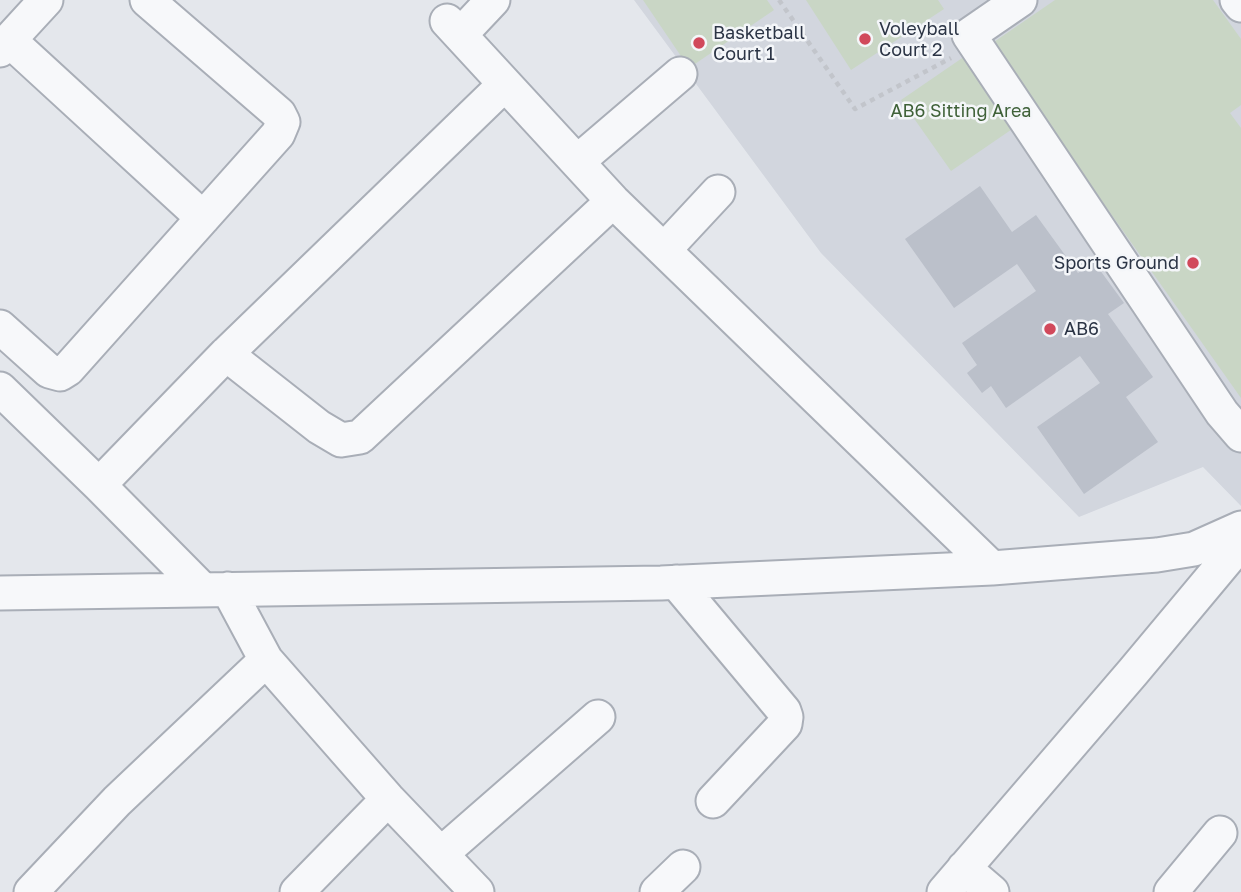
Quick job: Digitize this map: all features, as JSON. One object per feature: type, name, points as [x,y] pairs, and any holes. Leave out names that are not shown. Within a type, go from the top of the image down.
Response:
[{"type":"street","points":[[0,327],[49,371],[60,374],[68,369],[278,134],[284,122],[279,114],[147,0]]},
{"type":"street","points":[[493,0],[454,28],[613,201],[992,568]]},
{"type":"street","points":[[1020,0],[970,35],[1222,413],[1241,435]]},
{"type":"street","points":[[1237,0],[1241,5]]},
{"type":"street","points":[[41,2],[4,45],[203,218]]},
{"type":"street","points":[[577,162],[680,74]]},
{"type":"street","points":[[99,485],[226,354],[505,84]]},
{"type":"street","points":[[664,250],[718,192]]},
{"type":"street","points":[[226,354],[319,427],[341,440],[360,437],[613,201]]},
{"type":"street","points":[[0,390],[99,485],[216,590],[266,660],[388,799],[477,892]]},
{"type":"street","points":[[0,593],[676,582],[992,568],[1157,555],[1194,549],[1240,529],[1239,545],[1133,673],[954,880],[992,892]]},
{"type":"street","points":[[676,582],[784,711],[786,717],[785,724],[713,801]]},
{"type":"street","points":[[31,892],[117,801],[266,660]]},
{"type":"street","points":[[441,854],[598,717]]},
{"type":"street","points":[[297,892],[388,799]]},
{"type":"street","points":[[1171,892],[1220,833]]},
{"type":"street","points":[[657,892],[683,867]]},
{"type":"path","points":[[779,0],[855,109],[976,45]]},
{"type":"shaded area","points":[[634,0],[1241,0],[1241,506],[1203,467],[1079,517],[821,253]]},
{"type":"green space","name":"Basketball Court 1","points":[[643,0],[767,0],[774,10],[689,68]]},
{"type":"green space","name":"Voleyball Court 2","points":[[806,0],[938,0],[944,9],[851,70]]},
{"type":"green space","name":"Sports Ground","points":[[1055,0],[1213,0],[1241,39],[1241,105],[1230,113],[1241,128],[1241,398],[991,44]]},
{"type":"green space","name":"AB6 Sitting Area","points":[[971,52],[1021,123],[951,171],[901,100]]},
{"type":"building","name":"AB6","points":[[980,186],[1012,232],[1036,215],[1078,273],[1094,262],[1124,303],[1108,314],[1153,377],[1126,397],[1158,442],[1084,494],[1037,427],[1100,383],[1080,356],[1006,408],[991,386],[982,393],[967,373],[977,365],[962,343],[1036,291],[1017,264],[954,308],[905,239]]},
{"type":"place","name":"Voleyball Court 2","points":[[865,39]]},
{"type":"place","name":"Basketball Court 1","points":[[699,43]]},
{"type":"place","name":"Sports Ground","points":[[1193,263]]},
{"type":"place","name":"AB6","points":[[1050,329]]}]
